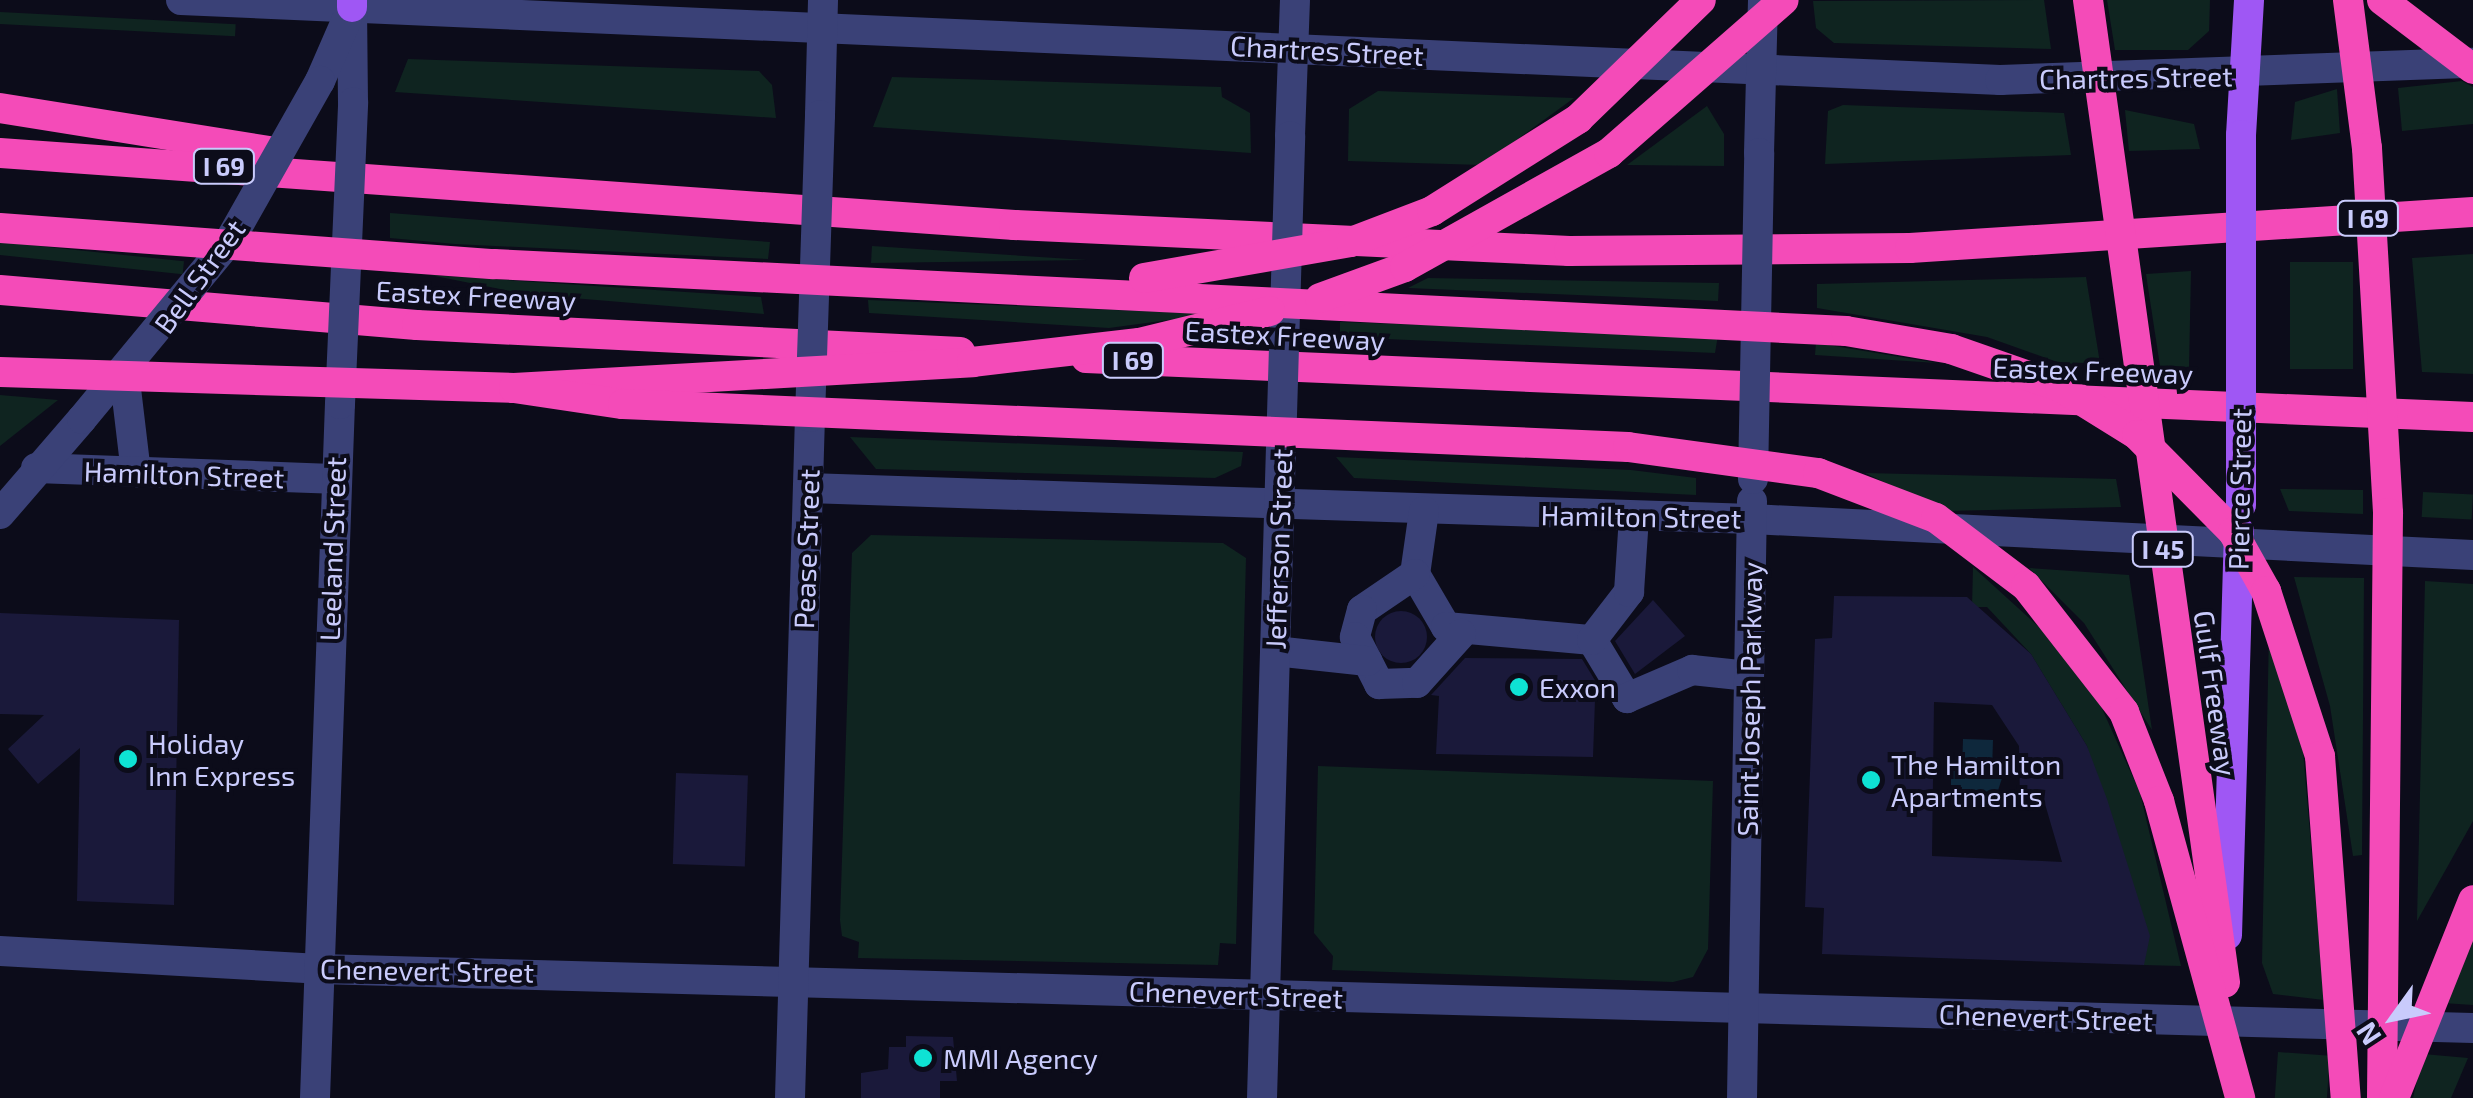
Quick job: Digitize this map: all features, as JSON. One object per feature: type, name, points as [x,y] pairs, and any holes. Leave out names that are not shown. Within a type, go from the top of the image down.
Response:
[{"type":"highway","points":[[1014,288],[1232,268],[1351,242],[1432,211],[1578,119],[1701,0]]},
{"type":"highway","points":[[0,372],[514,388],[1123,345],[1332,294],[1519,209],[1609,153],[1784,0]]},
{"type":"highway","name":"Gulf Freeway","points":[[2088,0],[2241,1098]]},
{"type":"highway","points":[[2348,0],[2367,148],[2388,513],[2382,1098]]},
{"type":"highway","points":[[2382,0],[2473,66]]},
{"type":"highway","points":[[0,108],[447,180]]},
{"type":"highway","name":"I 69","points":[[0,153],[447,180],[1014,224],[1569,251],[1910,248],[2472,212]]},
{"type":"highway","points":[[0,228],[206,248],[1846,331],[1951,349],[2060,387],[2137,434],[2232,532],[2266,591],[2308,703],[2346,1098]]},
{"type":"highway","name":"Eastex Freeway","points":[[0,290],[416,325],[2473,417]]},
{"type":"highway","points":[[514,388],[624,404],[1628,447],[1818,472],[1936,518],[2026,586],[2124,712],[2159,801],[2241,1098]]},
{"type":"highway","points":[[2394,1098],[2473,900]]},
{"type":"main road","name":"Pierce Street","points":[[2222,1098],[2241,505],[2240,134],[2249,0]]},
{"type":"street","name":"Chartres Street","points":[[181,0],[728,14],[822,33],[1293,47],[1760,71],[2247,74],[2473,66]]},
{"type":"street","name":"Pease Street","points":[[790,1098],[823,0]]},
{"type":"street","name":"Jefferson Street","points":[[1262,1098],[1294,0]]},
{"type":"street","name":"Saint Joseph Parkway","points":[[1742,1098],[1763,0]]},
{"type":"street","name":"Bell Street","points":[[0,514],[36,468],[124,372],[230,240],[320,81],[352,4]]},
{"type":"street","name":"Leeland Street","points":[[315,1098],[333,480],[353,102],[352,4]]},
{"type":"street","points":[[124,372],[136,472]]},
{"type":"street","name":"Hamilton Street","points":[[36,468],[333,480]]},
{"type":"street","name":"Hamilton Street","points":[[808,488],[1279,508],[1752,519],[2473,555]]},
{"type":"street","points":[[1424,511],[1415,574],[1446,626],[1461,634],[1592,640]]},
{"type":"street","points":[[1592,640],[1628,592],[1634,516]]},
{"type":"street","points":[[1415,574],[1362,610],[1354,637],[1379,684],[1417,683],[1461,634]]},
{"type":"street","points":[[1592,640],[1627,698],[1692,670],[1749,676]]},
{"type":"street","points":[[1275,651],[1367,661]]},
{"type":"street","name":"Chenevert Street","points":[[0,952],[319,969],[2473,1028]]},
{"type":"green space","points":[[2044,0],[2051,49],[1834,43],[1816,28],[1813,1]]},
{"type":"green space","points":[[2107,0],[2210,0],[2209,31],[2188,50],[2115,50]]},
{"type":"green space","points":[[0,12],[236,24],[235,36],[0,24]]},
{"type":"green space","points":[[408,59],[759,71],[772,85],[776,118],[395,92]]},
{"type":"green space","points":[[892,77],[1221,87],[1222,97],[1250,113],[1251,153],[873,127]]},
{"type":"green space","points":[[2462,81],[2473,87],[2473,124],[2402,131],[2398,88]]},
{"type":"green space","points":[[2337,89],[2340,133],[2291,140],[2295,102]]},
{"type":"green space","points":[[1378,91],[1574,98],[1482,165],[1348,161],[1349,109]]},
{"type":"green space","points":[[1843,105],[2064,113],[2071,155],[1825,164],[1828,111]]},
{"type":"green space","points":[[1707,106],[1724,134],[1724,166],[1627,165]]},
{"type":"green space","points":[[2125,110],[2194,124],[2200,149],[2129,151]]},
{"type":"green space","points":[[390,213],[770,242],[768,259],[455,244],[390,238]]},
{"type":"green space","points":[[0,242],[184,261],[183,274],[0,255]]},
{"type":"green space","points":[[872,246],[1087,260],[871,263]]},
{"type":"green space","points":[[2473,254],[2473,374],[2422,372],[2412,258]]},
{"type":"green space","points":[[2290,262],[2353,262],[2353,369],[2290,369]]},
{"type":"green space","points":[[2191,271],[2189,367],[2160,366],[2146,274]]},
{"type":"green space","points":[[430,275],[761,297],[764,314],[525,294]]},
{"type":"green space","points":[[2086,277],[2100,363],[2063,364],[1987,337],[1817,308],[1817,284]]},
{"type":"green space","points":[[1428,278],[1719,283],[1718,301],[1408,288]]},
{"type":"green space","points":[[868,300],[1213,314],[1109,328],[869,313]]},
{"type":"green space","points":[[1340,322],[1718,335],[1715,353],[1340,337]]},
{"type":"green space","points":[[1816,343],[1937,363],[1815,355]]},
{"type":"green space","points":[[0,395],[58,400],[0,446]]},
{"type":"green space","points":[[850,437],[1243,452],[1241,466],[1215,478],[876,469]]},
{"type":"green space","points":[[1336,457],[1631,470],[1696,478],[1696,495],[1354,478]]},
{"type":"green space","points":[[1865,473],[2116,479],[2121,507],[1945,511]]},
{"type":"green space","points":[[2280,489],[2363,490],[2363,514],[2289,511]]},
{"type":"green space","points":[[2423,492],[2473,495],[2472,520],[2422,517]]},
{"type":"green space","points":[[871,535],[1223,543],[1246,558],[1236,944],[1220,943],[1218,965],[858,958],[859,942],[842,936],[840,920],[852,553]]},
{"type":"green space","points":[[1973,567],[2062,648],[2099,702],[2140,793],[2181,966],[2144,965],[2087,746],[2031,654],[1987,607],[1972,607]]},
{"type":"green space","points":[[2029,568],[2129,575],[2152,730],[2084,623]]},
{"type":"green space","points":[[2294,577],[2364,578],[2362,855],[2353,856],[2330,706]]},
{"type":"green space","points":[[2425,581],[2473,584],[2473,821],[2417,921]]},
{"type":"green space","points":[[2269,634],[2303,751],[2324,1000],[2273,994],[2262,963]]},
{"type":"green space","points":[[1318,766],[1713,781],[1708,949],[1693,977],[1673,982],[1332,970],[1333,956],[1314,933]]},
{"type":"green space","points":[[2473,938],[2473,1005],[2443,1003]]},
{"type":"green space","points":[[2278,1052],[2330,1056],[2327,1098],[2275,1098]]},
{"type":"green space","points":[[2423,1054],[2468,1058],[2451,1098],[2413,1098]]},
{"type":"water","points":[[1963,739],[1993,740],[1992,772],[2004,772],[1992,809],[1961,808],[1962,787],[1951,787],[1951,771],[1962,771]]},
{"type":"building","name":"The Hamilton Apartments","points":[[1834,596],[1967,597],[2031,654],[2087,746],[2107,799],[2150,936],[2144,965],[1822,954],[1824,908],[1805,907],[1815,639],[1832,638]],"holes":[[[1934,702],[1992,705],[2019,746],[2020,802],[2045,804],[2062,862],[1932,856]]]},
{"type":"building","points":[[1653,600],[1685,636],[1635,674],[1615,641]]},
{"type":"building","points":[[1401,611],[1419,619],[1427,637],[1419,655],[1401,663],[1383,655],[1375,637],[1383,619]]},
{"type":"building","name":"Holiday Inn Express","points":[[0,613],[179,620],[174,905],[77,901],[80,748],[38,784],[8,749],[44,715],[0,714]]},
{"type":"building","points":[[1465,658],[1582,659],[1607,700],[1595,700],[1593,757],[1436,754],[1439,696],[1431,695]]},
{"type":"building","points":[[676,773],[748,776],[745,866],[673,864]]},
{"type":"building","name":"MMI Agency","points":[[906,1036],[953,1037],[957,1081],[940,1081],[940,1098],[861,1098],[861,1073],[888,1069],[889,1047],[906,1047]]},
{"type":"place","name":"Exxon","points":[[1519,687]]},
{"type":"place","name":"Holiday Inn Express","points":[[128,759]]},
{"type":"place","name":"The Hamilton Apartments","points":[[1871,780]]},
{"type":"place","name":"MMI Agency","points":[[923,1058]]}]
